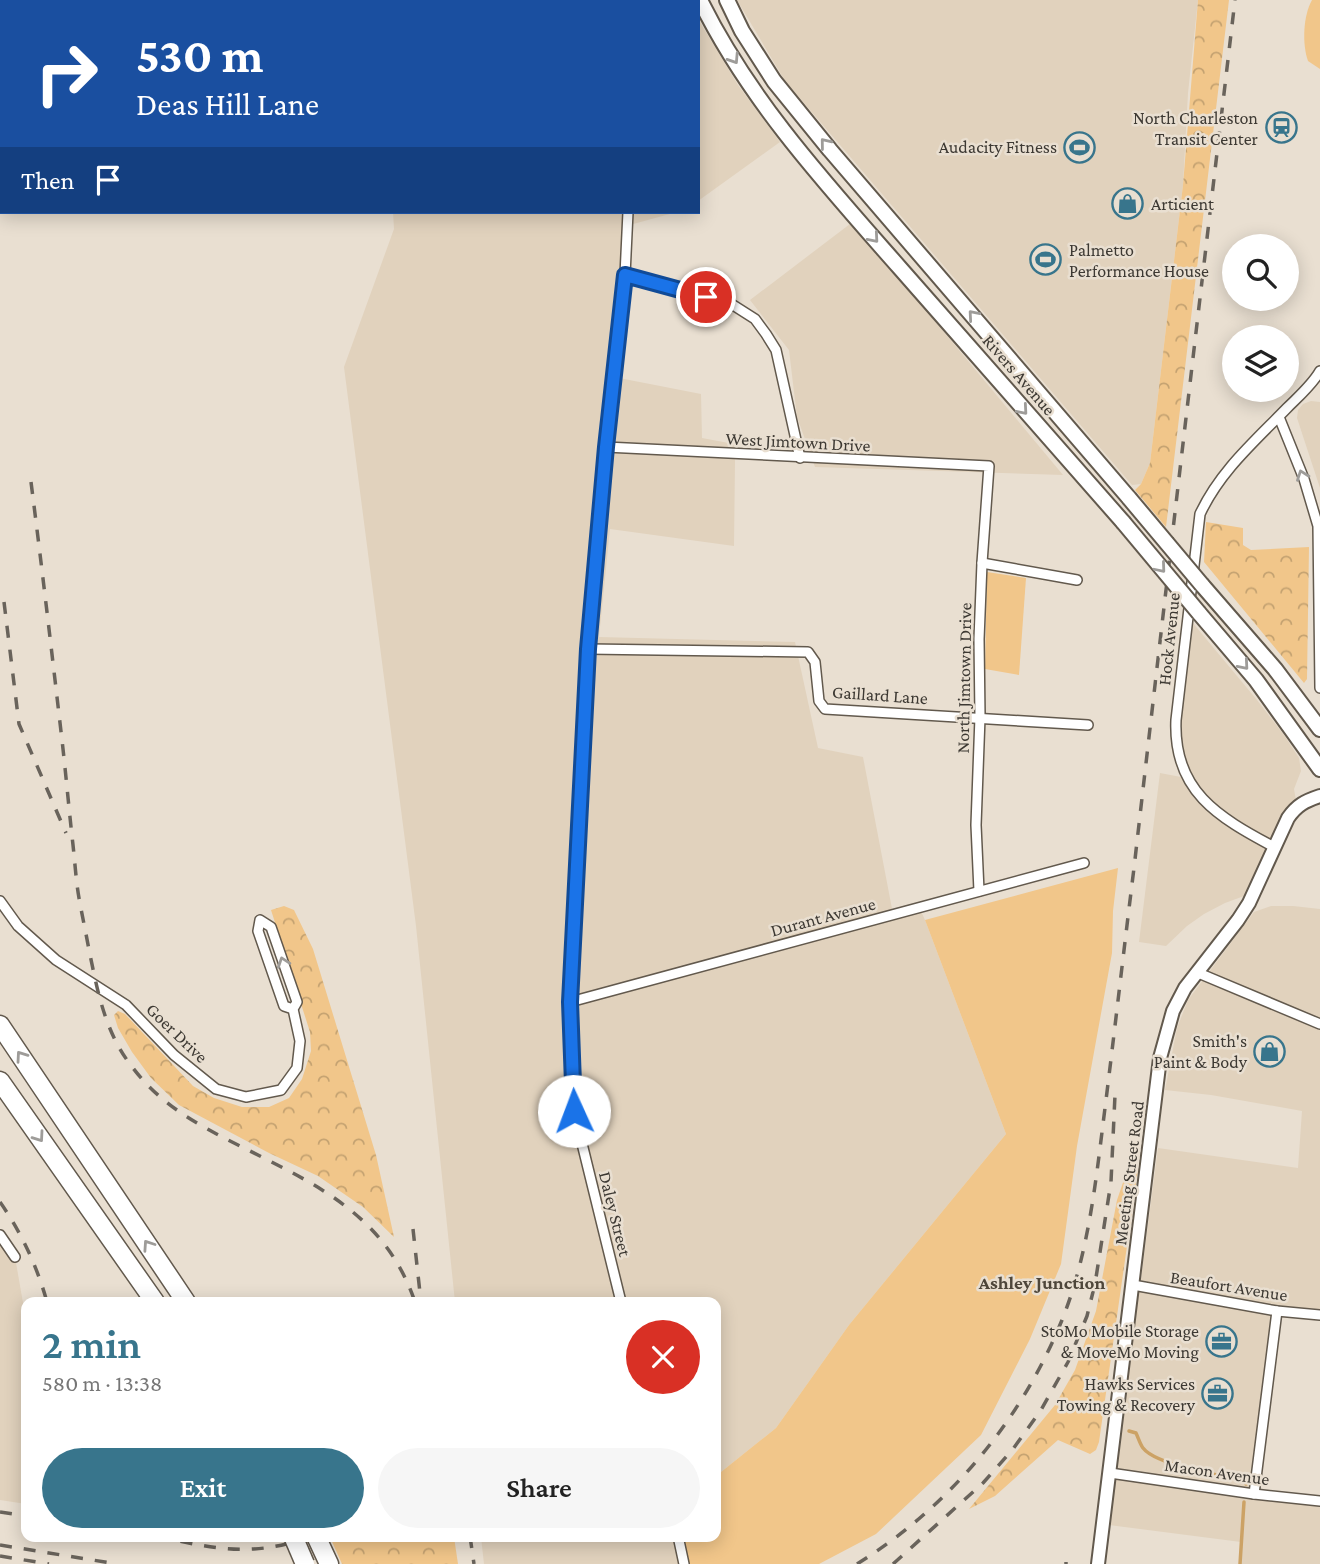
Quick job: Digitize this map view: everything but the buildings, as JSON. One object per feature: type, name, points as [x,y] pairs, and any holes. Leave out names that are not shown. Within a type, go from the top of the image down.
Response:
[{"type":"highway","points":[[0,1026],[183,1297]]},
{"type":"highway","points":[[0,1081],[151,1297]]},
{"type":"highway","points":[[296,1542],[305,1564]]},
{"type":"highway","points":[[319,1542],[329,1564]]},
{"type":"main road","name":"Rivers Avenue","points":[[700,0],[715,30],[761,101],[830,189],[1123,522],[1256,680],[1320,769]]},
{"type":"main road","name":"Rivers Avenue","points":[[727,0],[742,31],[774,81],[830,150],[1275,669],[1320,729]]},
{"type":"street","name":"Daley Street","points":[[620,1297],[574,1111],[570,1002],[588,649],[625,275],[628,214]]},
{"type":"street","points":[[625,275],[733,304],[755,320],[776,350],[800,458]]},
{"type":"street","name":"Hock Avenue","points":[[1274,847],[1234,825],[1208,805],[1194,789],[1181,766],[1175,734],[1200,514],[1228,469],[1308,387],[1320,371]]},
{"type":"street","points":[[1308,387],[1320,389]]},
{"type":"street","points":[[1279,417],[1304,479],[1318,526],[1320,688]]},
{"type":"street","name":"West Jimtown Drive","points":[[606,447],[989,466]]},
{"type":"street","name":"North Jimtown Drive","points":[[979,891],[976,825],[980,717],[979,639],[989,466]]},
{"type":"street","points":[[982,563],[1077,580]]},
{"type":"street","name":"Gaillard Lane","points":[[588,649],[808,653],[815,662],[819,701],[825,709],[1088,725]]},
{"type":"street","name":"Meeting Street Road","points":[[1098,1564],[1160,1058],[1173,1011],[1196,972],[1250,903],[1292,811],[1301,803],[1320,796]]},
{"type":"street","name":"Durant Avenue","points":[[570,1002],[1084,863]]},
{"type":"street","name":"Goer Drive","points":[[0,901],[18,926],[56,960],[125,1005],[174,1055],[215,1089],[246,1097],[281,1090],[297,1068],[300,1041],[293,1009],[297,1002],[271,927],[260,920],[258,931],[284,1006],[293,1009]]},
{"type":"street","points":[[1196,972],[1320,1024]]},
{"type":"street","points":[[0,1235],[15,1256]]},
{"type":"street","name":"Beaufort Avenue","points":[[1133,1285],[1277,1311],[1320,1315]]},
{"type":"street","points":[[1254,1494],[1277,1311]]},
{"type":"street","name":"Macon Avenue","points":[[1110,1473],[1320,1502]]},
{"type":"street","points":[[679,1542],[684,1564]]},
{"type":"shaded area","points":[[737,0],[1198,0],[1188,93],[1183,185],[1150,463],[1141,484],[1132,485],[785,81]]},
{"type":"shaded area","points":[[700,22],[738,85],[780,142],[700,200]]},
{"type":"shaded area","points":[[393,214],[670,214],[626,226],[614,377],[701,394],[702,438],[734,444],[734,546],[610,529],[599,637],[795,642],[818,748],[863,757],[893,914],[919,907],[1006,1134],[849,1325],[776,1428],[721,1472],[721,1297],[454,1297],[416,926],[344,367],[394,229]]},
{"type":"shaded area","points":[[850,224],[1063,475],[815,467],[797,417],[789,350],[750,300]]},
{"type":"shaded area","points":[[1311,401],[1320,402],[1320,488],[1297,418],[1298,410]]},
{"type":"shaded area","points":[[1187,616],[1284,735],[1299,758],[1301,771],[1294,789],[1297,806],[1255,892],[1204,914],[1166,946],[1139,942],[1160,773],[1186,778],[1177,755]]},
{"type":"shaded area","points":[[1271,906],[1320,909],[1320,1315],[1277,1311],[1254,1494],[1320,1501],[1320,1564],[1240,1564],[1241,1542],[1109,1525],[1133,1285],[1140,1286],[1158,1148],[1298,1168],[1302,1111],[1165,1090],[1177,1028],[1188,1000],[1254,912]]},
{"type":"shaded area","points":[[0,1235],[15,1257],[22,1297],[21,1503],[0,1500]]},
{"type":"shaded area","points":[[482,1542],[678,1542],[684,1564],[484,1564]]},
{"type":"green space","points":[[1198,0],[1229,0],[1166,527],[1135,490],[1141,484],[1150,463],[1183,185]]},
{"type":"green space","points":[[1312,0],[1320,0],[1320,69],[1308,61],[1305,47],[1305,22]]},
{"type":"green space","points":[[1206,522],[1243,528],[1243,545],[1251,550],[1309,547],[1307,679],[1304,683],[1204,562]]},
{"type":"green space","points":[[987,572],[1026,578],[1019,675],[985,669]]},
{"type":"green space","points":[[1118,868],[1112,953],[1077,1146],[1061,1264],[1030,1339],[981,1435],[876,1534],[819,1564],[684,1564],[678,1542],[721,1542],[721,1472],[776,1428],[849,1325],[1006,1134],[925,920]]},
{"type":"green space","points":[[284,906],[294,910],[313,949],[376,1155],[394,1237],[363,1207],[318,1176],[179,1105],[151,1078],[118,1028],[114,1015],[118,1011],[125,1014],[193,1086],[214,1098],[242,1107],[269,1107],[289,1098],[302,1079],[311,1051],[310,1032],[271,910]]},
{"type":"green space","points":[[1128,1168],[1138,1169],[1096,1450],[1090,1454],[1058,1440],[995,1496],[969,1509],[1055,1405],[1075,1370],[1096,1311],[1117,1200]]},
{"type":"green space","points":[[332,1542],[455,1542],[458,1564],[342,1564]]},
{"type":"waterway","points":[[1129,1431],[1136,1433],[1143,1448],[1162,1460],[1191,1469],[1247,1480],[1246,1484]]},
{"type":"waterway","points":[[1240,1564],[1244,1502]]},
{"type":"railway","points":[[857,1564],[922,1516],[979,1458],[1003,1427],[1026,1393],[1045,1357],[1062,1320],[1079,1269],[1095,1189],[1109,1078],[1235,0]]},
{"type":"railway","points":[[31,482],[78,892],[99,997],[109,1027],[133,1068],[156,1093],[181,1113],[320,1189],[366,1224],[386,1246],[413,1297]]},
{"type":"railway","points":[[4,602],[19,724],[66,833]]},
{"type":"railway","points":[[893,1564],[983,1483],[1013,1449],[1041,1410],[1068,1362],[1087,1316],[1095,1284],[1111,1182],[1115,1095]]},
{"type":"railway","points":[[0,1202],[28,1250],[45,1297]]},
{"type":"railway","points":[[413,1229],[420,1297]]},
{"type":"railway","points":[[0,1512],[21,1515]]},
{"type":"railway","points":[[184,1542],[234,1549],[271,1547],[293,1542]]},
{"type":"railway","points":[[471,1542],[474,1564]]},
{"type":"railway","points":[[0,1545],[117,1564]]},
{"type":"railway","points":[[0,1556],[49,1564]]},
{"type":"place","name":"North Charleston Transit Center","points":[[1281,128]]},
{"type":"place","name":"Audacity Fitness","points":[[1080,147]]},
{"type":"place","name":"Articient","points":[[1128,204]]},
{"type":"place","name":"Palmetto Performance House","points":[[1046,260]]},
{"type":"place","name":"Smith's Paint & Body","points":[[1270,1051]]},
{"type":"place","name":"StoMo Mobile Storage & MoveMo Moving","points":[[1222,1341]]},
{"type":"place","name":"Hawks Services Towing & Recovery","points":[[1218,1394]]},
{"type":"district","name":"Ashley Junction","points":[[1042,1282]]},
{"type":"route","points":[[574,1111],[570,1002],[588,649],[625,275],[706,297]]}]
